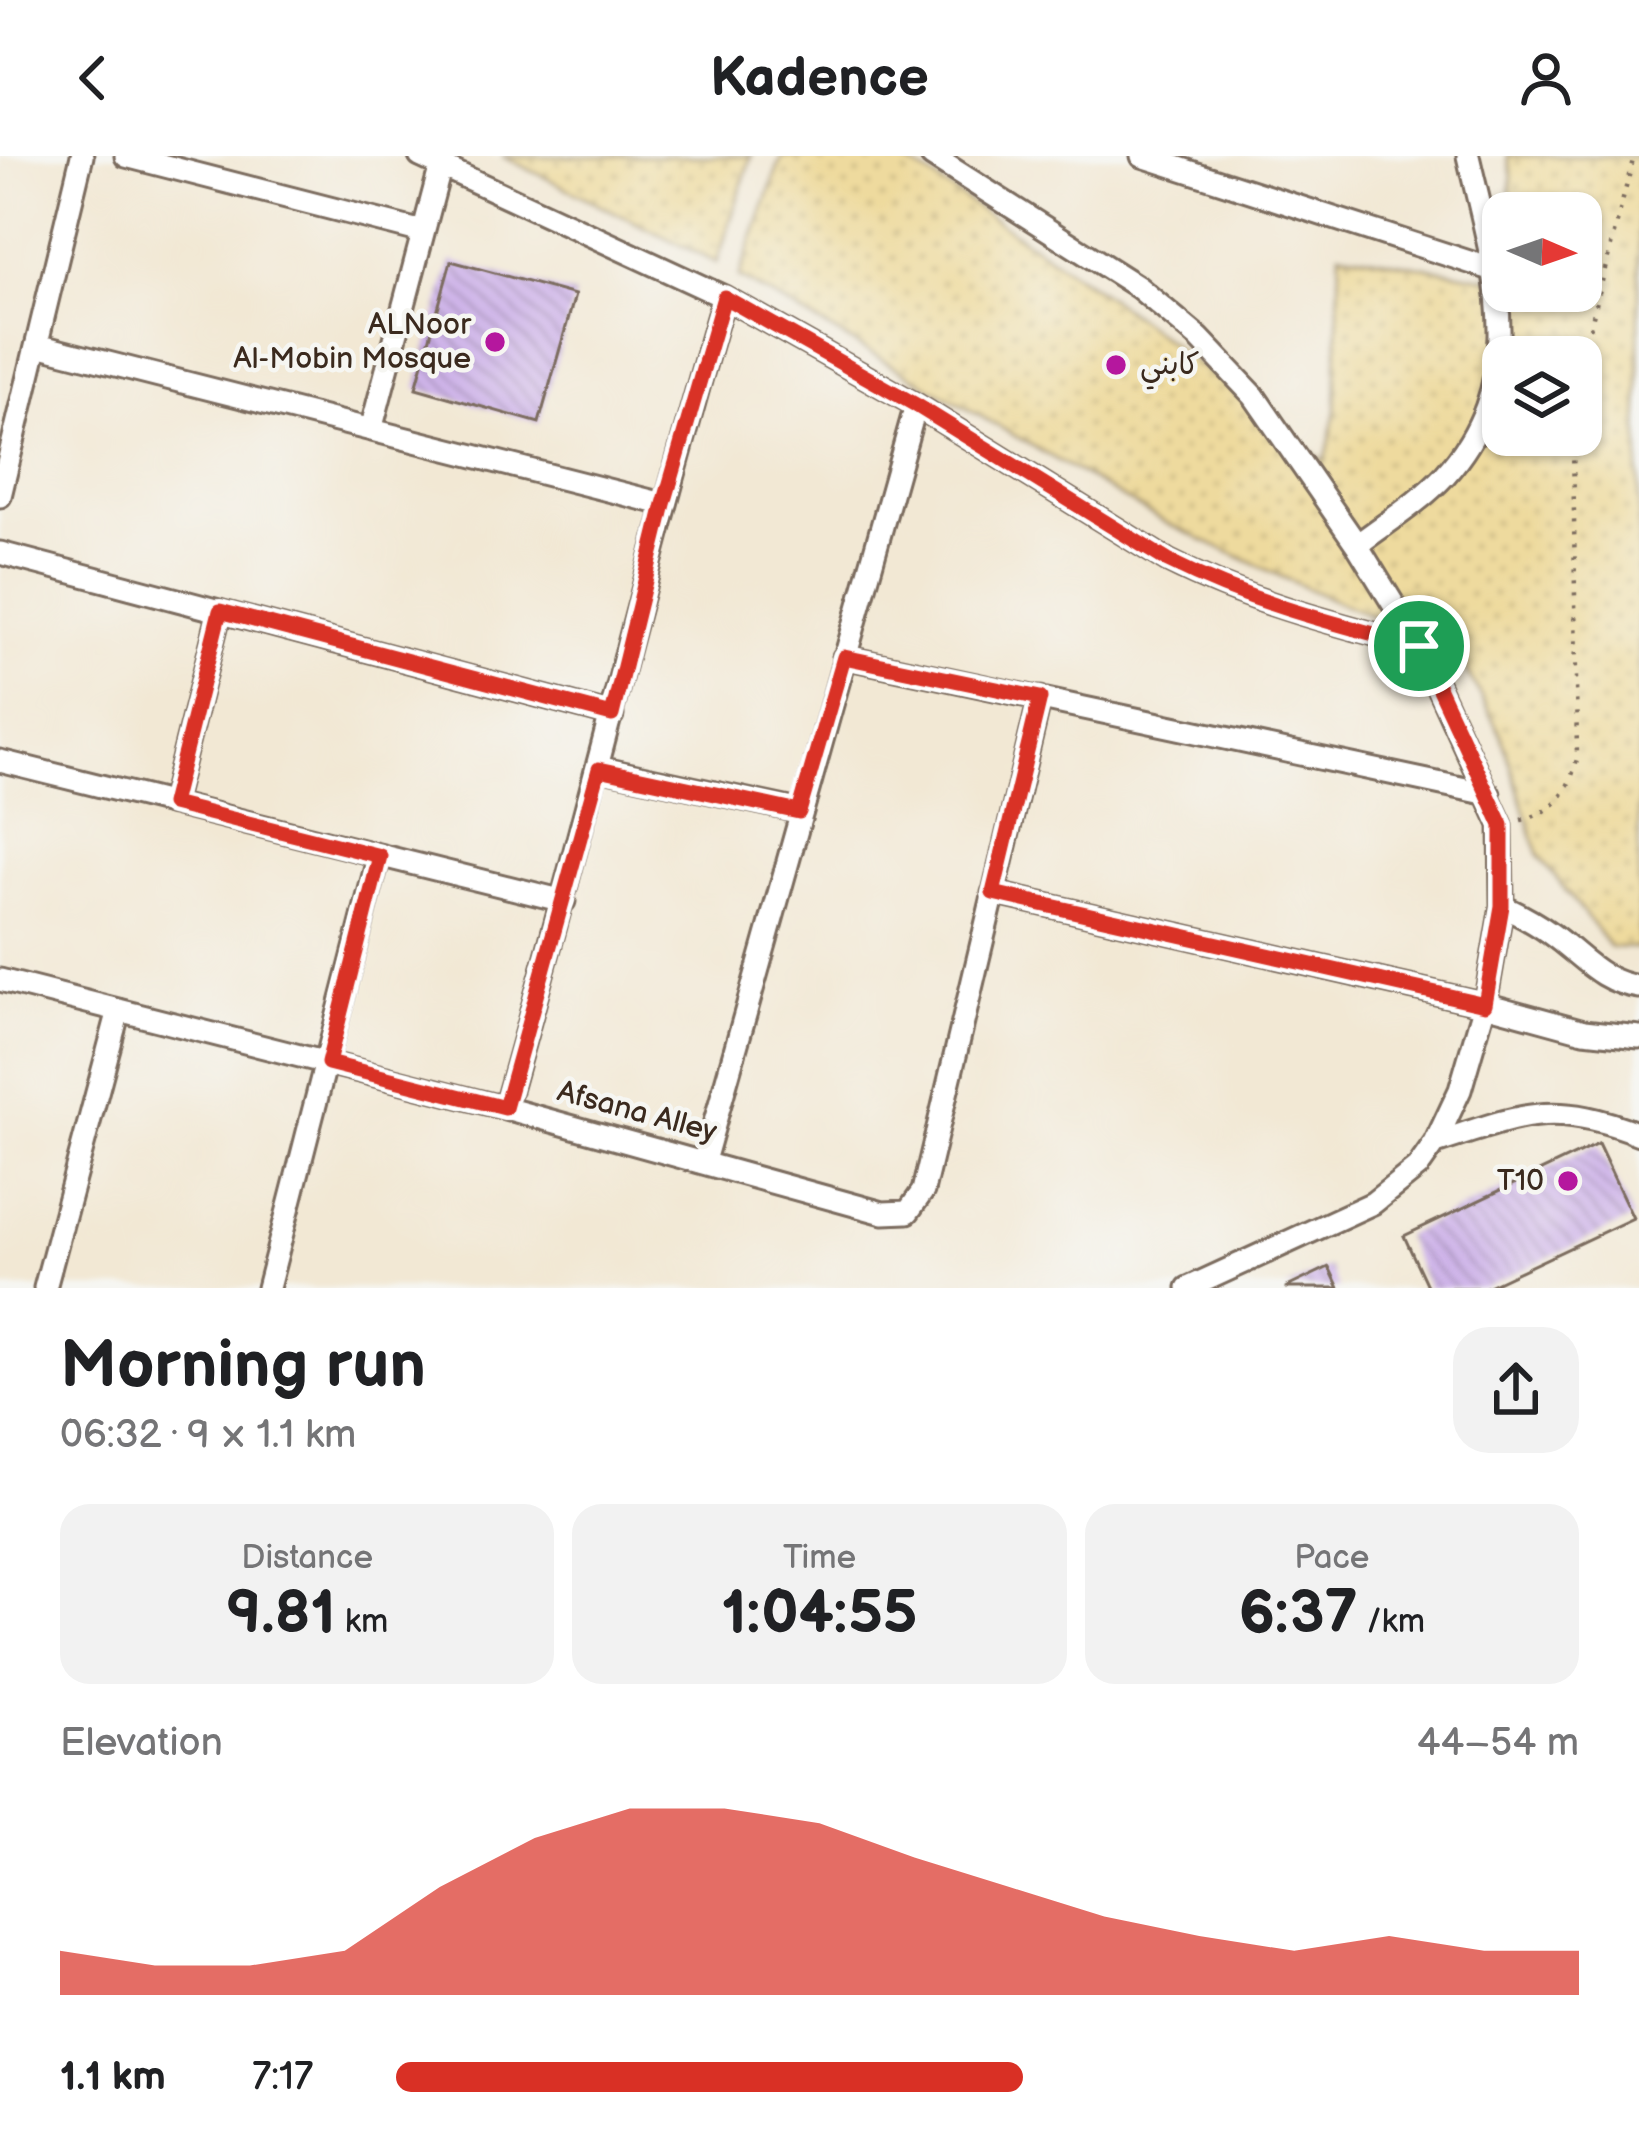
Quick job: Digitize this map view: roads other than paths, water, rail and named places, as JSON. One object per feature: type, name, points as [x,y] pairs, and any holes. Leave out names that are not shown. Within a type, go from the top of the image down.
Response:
[{"type":"street","points":[[0,496],[82,156]]},
{"type":"street","points":[[126,156],[423,232]]},
{"type":"street","points":[[932,156],[1138,287],[1199,338],[1254,396],[1357,545],[1419,646],[1502,825],[1502,906],[1485,1004],[1460,1090],[1435,1143],[1418,1167],[1373,1204],[1188,1288]]},
{"type":"street","points":[[1142,156],[1482,266]]},
{"type":"street","points":[[1468,156],[1482,217]]},
{"type":"street","points":[[371,430],[423,232],[430,161],[724,297],[916,405],[1208,581],[1291,612],[1419,646]]},
{"type":"street","points":[[505,1108],[564,902],[664,504],[724,297]]},
{"type":"street","points":[[1357,545],[1444,476],[1469,442],[1487,405],[1498,365],[1500,312]]},
{"type":"street","points":[[37,345],[664,504]]},
{"type":"street","points":[[704,1161],[916,405]]},
{"type":"street","points":[[0,553],[612,715]]},
{"type":"street","points":[[172,804],[220,611]]},
{"type":"street","points":[[844,657],[1490,794]]},
{"type":"street","points":[[1040,698],[993,893],[1485,1004],[1584,1031],[1639,1037]]},
{"type":"street","points":[[0,761],[564,902]]},
{"type":"street","points":[[599,769],[799,812]]},
{"type":"street","points":[[268,1288],[380,856]]},
{"type":"street","name":"Afsana Alley","points":[[0,980],[505,1108],[884,1213],[908,1212],[923,1191],[993,893]]},
{"type":"street","points":[[1502,906],[1553,935],[1598,974],[1639,987]]},
{"type":"street","points":[[45,1288],[119,1010]]},
{"type":"street","points":[[1435,1143],[1511,1119],[1557,1112],[1603,1120],[1639,1134]]},
{"type":"place","name":"ALNoor Al-Mobin Mosque","points":[[495,342]]},
{"type":"place","name":"كابني","points":[[1116,365]]},
{"type":"place","name":"T10","points":[[1568,1181]]}]
